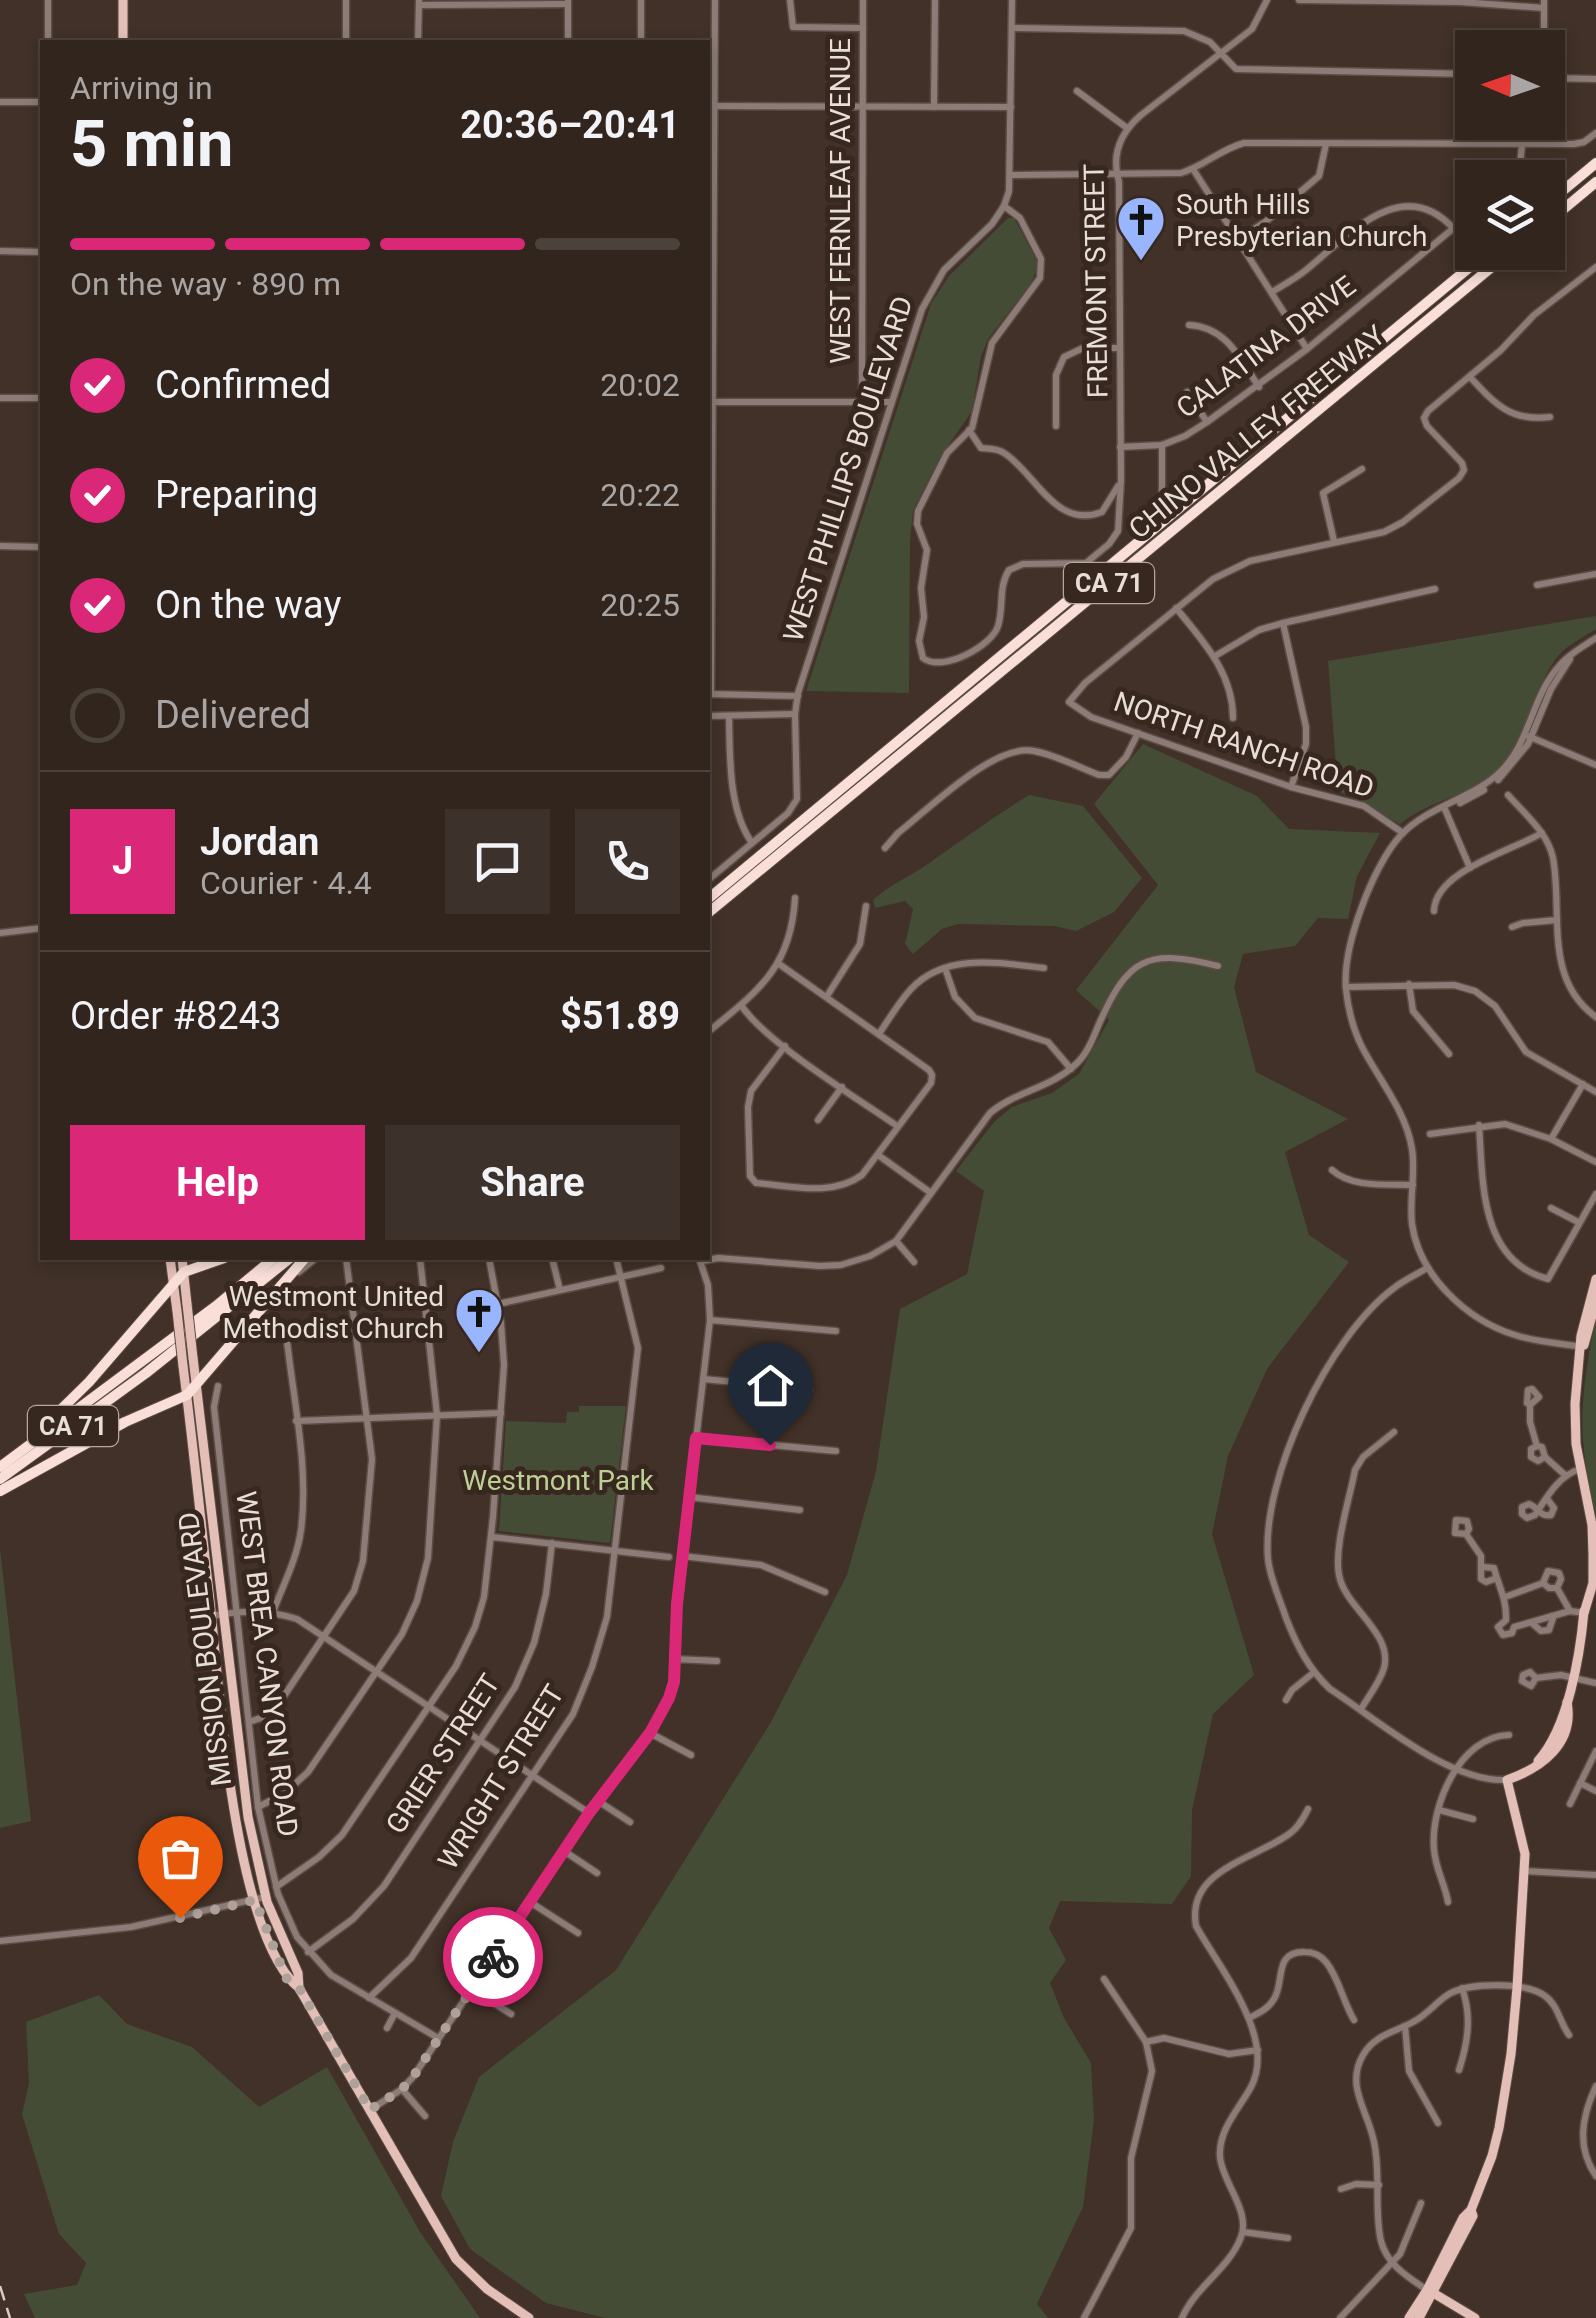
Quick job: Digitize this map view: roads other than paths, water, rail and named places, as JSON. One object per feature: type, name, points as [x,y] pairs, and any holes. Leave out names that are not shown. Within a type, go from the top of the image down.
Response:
[{"type":"highway","points":[[1565,189],[1596,163]]},
{"type":"highway","points":[[1565,208],[1596,182]]},
{"type":"highway","name":"CHINO VALLEY FREEWAY","points":[[710,896],[1466,270]]},
{"type":"highway","name":"CHINO VALLEY FREEWAY","points":[[710,911],[1488,270]]},
{"type":"highway","points":[[4,1463],[89,1382],[184,1272],[218,1260]]},
{"type":"highway","name":"CA 71","points":[[4,1463],[216,1306],[272,1260]]},
{"type":"highway","name":"CA 71","points":[[0,1480],[146,1373],[287,1260]]},
{"type":"highway","points":[[0,1492],[125,1422],[186,1395],[302,1260]]},
{"type":"main road","points":[[123,0],[123,40]]},
{"type":"main road","points":[[170,1260],[237,1830],[260,1899]]},
{"type":"main road","name":"MISSION BOULEVARD","points":[[182,1260],[260,1899],[298,1973],[299,1988],[456,2259],[487,2289],[529,2318]]},
{"type":"main road","points":[[1583,1347],[1581,1336],[1596,1278]]},
{"type":"main road","points":[[1419,2318],[1463,2218],[1471,2210],[1492,2156],[1502,2112],[1524,1871],[1522,1832],[1506,1780],[1535,1767],[1553,1742],[1572,1677],[1588,1575],[1592,1570],[1592,1525],[1580,1472],[1575,1418],[1583,1347],[1596,1301]]},
{"type":"main road","points":[[228,1761],[235,1762],[238,1780],[244,1788]]},
{"type":"main road","points":[[1409,2318],[1431,2292]]},
{"type":"main road","points":[[1431,2292],[1475,2318]]},
{"type":"street","points":[[48,0],[48,40]]},
{"type":"street","points":[[346,0],[346,40]]},
{"type":"street","points":[[641,0],[641,40]]},
{"type":"street","points":[[710,550],[711,106],[715,0]]},
{"type":"street","points":[[790,0],[793,27],[863,28]]},
{"type":"street","name":"WEST FERNLEAF AVENUE","points":[[862,402],[863,0]]},
{"type":"street","points":[[934,107],[935,0]]},
{"type":"street","name":"WEST PHILLIPS BOULEVARD","points":[[752,844],[788,813],[797,799],[798,696],[890,402],[930,290],[953,259],[992,224],[1004,206],[1011,175],[1012,0]]},
{"type":"street","name":"FREMONT STREET","points":[[970,430],[948,453],[918,511],[917,524],[927,550],[921,588],[924,618],[919,633],[924,658],[930,663],[944,664],[990,639],[998,625],[1005,576],[1016,566],[1086,564],[1118,531],[1121,480],[1116,153],[1125,131],[1252,29],[1267,0]]},
{"type":"street","points":[[1299,0],[1544,4],[1544,30]]},
{"type":"street","points":[[418,40],[419,2],[568,2],[568,40]]},
{"type":"street","points":[[1012,28],[1184,31],[1210,42],[1219,56],[1236,69],[1455,74]]},
{"type":"street","points":[[1565,78],[1596,79]]},
{"type":"street","points":[[1077,91],[1125,131]]},
{"type":"street","points":[[0,102],[40,102]]},
{"type":"street","points":[[711,106],[1011,107]]},
{"type":"street","points":[[1011,175],[1166,175],[1194,170],[1231,147],[1244,144],[1574,144],[1594,136]]},
{"type":"street","points":[[1238,239],[1265,222],[1319,176],[1326,144]]},
{"type":"street","points":[[1520,160],[1522,145]]},
{"type":"street","points":[[1194,170],[1307,349]]},
{"type":"street","points":[[1004,206],[1020,218],[1041,259],[1040,278],[992,344],[970,430],[981,448],[1006,454],[1045,497],[1074,512],[1102,512],[1121,480]]},
{"type":"street","points":[[1272,292],[1380,211],[1428,209],[1454,229]]},
{"type":"street","name":"CALATINA DRIVE","points":[[1120,447],[1162,445],[1207,422],[1259,387],[1454,229]]},
{"type":"street","points":[[0,251],[40,252]]},
{"type":"street","points":[[1233,718],[1233,702],[1215,656],[1176,608],[1209,582],[1250,561],[1384,532],[1459,478],[1464,470],[1462,464],[1427,426],[1424,418],[1428,411],[1502,350],[1534,316],[1596,268]]},
{"type":"street","points":[[1190,326],[1205,326],[1224,337],[1259,387]]},
{"type":"street","points":[[1056,426],[1056,375],[1064,358],[1084,348],[1120,348]]},
{"type":"street","points":[[1470,376],[1509,414],[1550,417]]},
{"type":"street","points":[[1188,392],[1207,422]]},
{"type":"street","points":[[0,398],[40,398]]},
{"type":"street","points":[[710,402],[890,402]]},
{"type":"street","points":[[1162,445],[1162,493]]},
{"type":"street","points":[[1334,541],[1323,494],[1362,469]]},
{"type":"street","points":[[0,546],[40,546]]},
{"type":"street","points":[[1537,585],[1596,574]]},
{"type":"street","points":[[1215,656],[1259,630],[1283,622],[1435,590]]},
{"type":"street","name":"NORTH RANCH ROAD","points":[[1176,608],[1085,683],[1069,702],[1091,716],[1291,787],[1364,806],[1403,833]]},
{"type":"street","points":[[1283,622],[1306,726],[1306,744],[1291,787]]},
{"type":"street","points":[[1583,1347],[1531,1340],[1496,1328],[1451,1296],[1427,1268],[1412,1227],[1409,1138],[1362,1046],[1351,1018],[1346,987],[1348,959],[1368,891],[1384,855],[1424,817],[1498,781],[1521,755],[1551,689],[1571,657],[1596,638]]},
{"type":"street","points":[[710,694],[798,696]]},
{"type":"street","points":[[710,716],[795,714]]},
{"type":"street","points":[[710,878],[752,844],[741,828],[730,761],[729,716]]},
{"type":"street","points":[[885,848],[898,833],[996,758],[1020,750],[1035,751],[1099,775],[1109,775],[1126,758],[1138,733]]},
{"type":"street","points":[[1529,736],[1596,765]]},
{"type":"street","points":[[1508,795],[1542,834],[1552,855],[1559,961],[1571,990],[1596,1017]]},
{"type":"street","points":[[1444,807],[1470,868]]},
{"type":"street","points":[[1434,911],[1436,896],[1451,879],[1542,834]]},
{"type":"street","points":[[710,1030],[768,980],[779,964],[791,932],[795,898]]},
{"type":"street","points":[[827,996],[860,944],[866,906]]},
{"type":"street","points":[[1512,927],[1556,920]]},
{"type":"street","points":[[0,933],[40,928]]},
{"type":"street","points":[[710,1259],[841,1265],[870,1256],[896,1241],[998,1106],[1070,1070],[1090,1044],[1116,986],[1141,964],[1181,956],[1218,966]]},
{"type":"street","points":[[879,1034],[912,988],[945,968],[964,963],[1044,968]]},
{"type":"street","points":[[779,964],[929,1070],[932,1076],[931,1083],[878,1155],[849,1184],[832,1189],[756,1183],[750,1176],[751,1091],[785,1046]]},
{"type":"street","points":[[945,968],[963,1008],[987,1023],[1048,1042],[1070,1070]]},
{"type":"street","points":[[1410,984],[1412,1011],[1449,1054]]},
{"type":"street","points":[[1346,987],[1454,985],[1475,991],[1495,1006],[1526,1052],[1596,1092]]},
{"type":"street","points":[[742,1005],[750,1018],[785,1046],[897,1126]]},
{"type":"street","points":[[1550,1139],[1583,1084]]},
{"type":"street","points":[[818,1120],[842,1087]]},
{"type":"street","points":[[1430,1134],[1505,1124],[1550,1139],[1596,1162]]},
{"type":"street","points":[[1479,1126],[1484,1205],[1494,1235],[1514,1260],[1537,1276],[1548,1279],[1596,1194]]},
{"type":"street","points":[[878,1155],[931,1193]]},
{"type":"street","points":[[1332,1170],[1340,1178],[1354,1182],[1413,1186]]},
{"type":"street","points":[[1551,1208],[1578,1222]]},
{"type":"street","points":[[896,1241],[914,1262]]},
{"type":"street","points":[[300,1272],[314,1260]]},
{"type":"street","points":[[248,1722],[266,1716],[278,1705],[354,1591],[363,1561],[372,1459],[346,1260]]},
{"type":"street","points":[[258,1807],[286,1793],[308,1772],[402,1634],[417,1601],[428,1558],[437,1415],[420,1260]]},
{"type":"street","points":[[276,1886],[319,1858],[342,1835],[456,1666],[475,1627],[484,1596],[492,1537],[504,1346],[489,1260]]},
{"type":"street","points":[[552,1260],[560,1291]]},
{"type":"street","name":"WRIGHT STREET","points":[[369,1998],[411,1958],[573,1714],[592,1667],[607,1617],[638,1348],[616,1260]]},
{"type":"street","points":[[370,2110],[402,2089],[589,1813],[650,1733],[669,1698],[710,1320],[708,1285],[700,1260]]},
{"type":"street","points":[[498,1304],[660,1268]]},
{"type":"street","points":[[1427,1268],[1392,1289],[1345,1340],[1303,1412],[1279,1474],[1268,1526],[1268,1562],[1296,1643],[1313,1673],[1330,1689],[1456,1772],[1490,1781],[1506,1780]]},
{"type":"street","points":[[710,1320],[836,1331]]},
{"type":"street","points":[[273,1612],[301,1534],[304,1496],[287,1342],[281,1327]]},
{"type":"street","points":[[702,1378],[809,1390]]},
{"type":"street","name":"WEST BREA CANYON ROAD","points":[[218,1386],[214,1408],[258,1807],[287,1918],[308,1952]]},
{"type":"street","points":[[1530,1405],[1536,1446]]},
{"type":"street","points":[[296,1421],[500,1414]]},
{"type":"street","points":[[1361,1710],[1384,1669],[1385,1653],[1379,1638],[1348,1599],[1337,1563],[1355,1470],[1362,1457],[1394,1432]]},
{"type":"street","points":[[696,1438],[836,1451]]},
{"type":"street","points":[[1536,1446],[1544,1449],[1544,1457],[1566,1476]]},
{"type":"street","points":[[1536,1446],[1531,1458],[1538,1461],[1544,1457]]},
{"type":"street","points":[[1537,1510],[1553,1514],[1554,1505],[1548,1500],[1558,1481],[1580,1472]]},
{"type":"street","points":[[690,1497],[800,1510]]},
{"type":"street","points":[[1466,1534],[1484,1567],[1481,1579],[1494,1579],[1505,1597],[1506,1620]]},
{"type":"street","points":[[492,1537],[669,1556]]},
{"type":"street","name":"GRIER STREET","points":[[308,1952],[352,1920],[384,1886],[516,1688],[534,1642],[546,1594],[552,1543]]},
{"type":"street","points":[[682,1556],[761,1564],[824,1592]]},
{"type":"street","points":[[1544,1583],[1545,1574],[1556,1571],[1562,1579],[1557,1588]]},
{"type":"street","points":[[1505,1597],[1544,1583]]},
{"type":"street","points":[[1544,1583],[1557,1588]]},
{"type":"street","points":[[1557,1588],[1570,1611]]},
{"type":"street","points":[[1506,1620],[1514,1626],[1533,1623],[1537,1630],[1545,1632],[1552,1628],[1553,1618],[1570,1611],[1584,1613]]},
{"type":"street","points":[[211,1616],[273,1612],[296,1619],[589,1813]]},
{"type":"street","points":[[1506,1620],[1499,1623],[1500,1633],[1509,1635],[1514,1626]]},
{"type":"street","points":[[675,1659],[718,1661]]},
{"type":"street","points":[[1286,1700],[1313,1673]]},
{"type":"street","points":[[1536,1678],[1561,1675],[1596,1683]]},
{"type":"street","points":[[650,1733],[691,1755]]},
{"type":"street","points":[[1448,1902],[1433,1846],[1443,1792],[1484,1741],[1509,1735]]},
{"type":"street","points":[[1570,1804],[1596,1751]]},
{"type":"street","points":[[1580,1784],[1596,1791]]},
{"type":"street","points":[[598,1801],[630,1822]]},
{"type":"street","points":[[1182,2318],[1197,2294],[1233,2253],[1244,2232],[1240,2210],[1220,2162],[1220,2144],[1257,2073],[1258,2050],[1249,2018],[1196,1926],[1193,1911],[1197,1896],[1217,1874],[1288,1834],[1308,1810]]},
{"type":"street","points":[[1439,1810],[1473,1819]]},
{"type":"street","points":[[564,1851],[597,1873]]},
{"type":"street","points":[[1524,1871],[1596,1876]]},
{"type":"street","points":[[0,1941],[131,1927],[260,1899]]},
{"type":"street","points":[[530,1902],[578,1932]]},
{"type":"street","points":[[308,1952],[331,1974],[438,2038]]},
{"type":"street","points":[[1249,2018],[1273,2002],[1281,1966],[1287,1958],[1298,1952],[1312,1952],[1324,1959],[1354,2020]]},
{"type":"street","points":[[1084,2318],[1131,2228],[1131,2158],[1152,2070],[1146,2042],[1104,1979]]},
{"type":"street","points":[[1431,2292],[1402,2274],[1381,2241],[1374,2140],[1356,2091],[1356,2070],[1364,2053],[1376,2040],[1405,2026],[1450,1993],[1485,1985],[1527,1988],[1545,1995],[1569,2035]]},
{"type":"street","points":[[1459,2070],[1468,2033],[1468,2010],[1462,1988]]},
{"type":"street","points":[[472,1989],[511,2014]]},
{"type":"street","points":[[388,2028],[395,2013]]},
{"type":"street","points":[[1405,2026],[1409,2070],[1438,2123]]},
{"type":"street","points":[[1146,2042],[1164,2038],[1229,2054],[1258,2050]]},
{"type":"street","points":[[1596,2086],[1586,2107],[1582,2130],[1585,2152],[1596,2176]]},
{"type":"street","points":[[402,2089],[425,2116]]},
{"type":"street","points":[[1342,2189],[1356,2184],[1379,2186]]},
{"type":"street","points":[[1340,2318],[1393,2264],[1406,2243],[1421,2202]]},
{"type":"street","points":[[1244,2232],[1288,2238]]},
{"type":"railway","points":[[0,2286],[10,2318]]},
{"type":"place","name":"South Hills Presbyterian Church","points":[[1141,262]]},
{"type":"place","name":"Westmont United Methodist Church","points":[[479,1354]]},
{"type":"park label","name":"Westmont Park","points":[[558,1480]]}]
